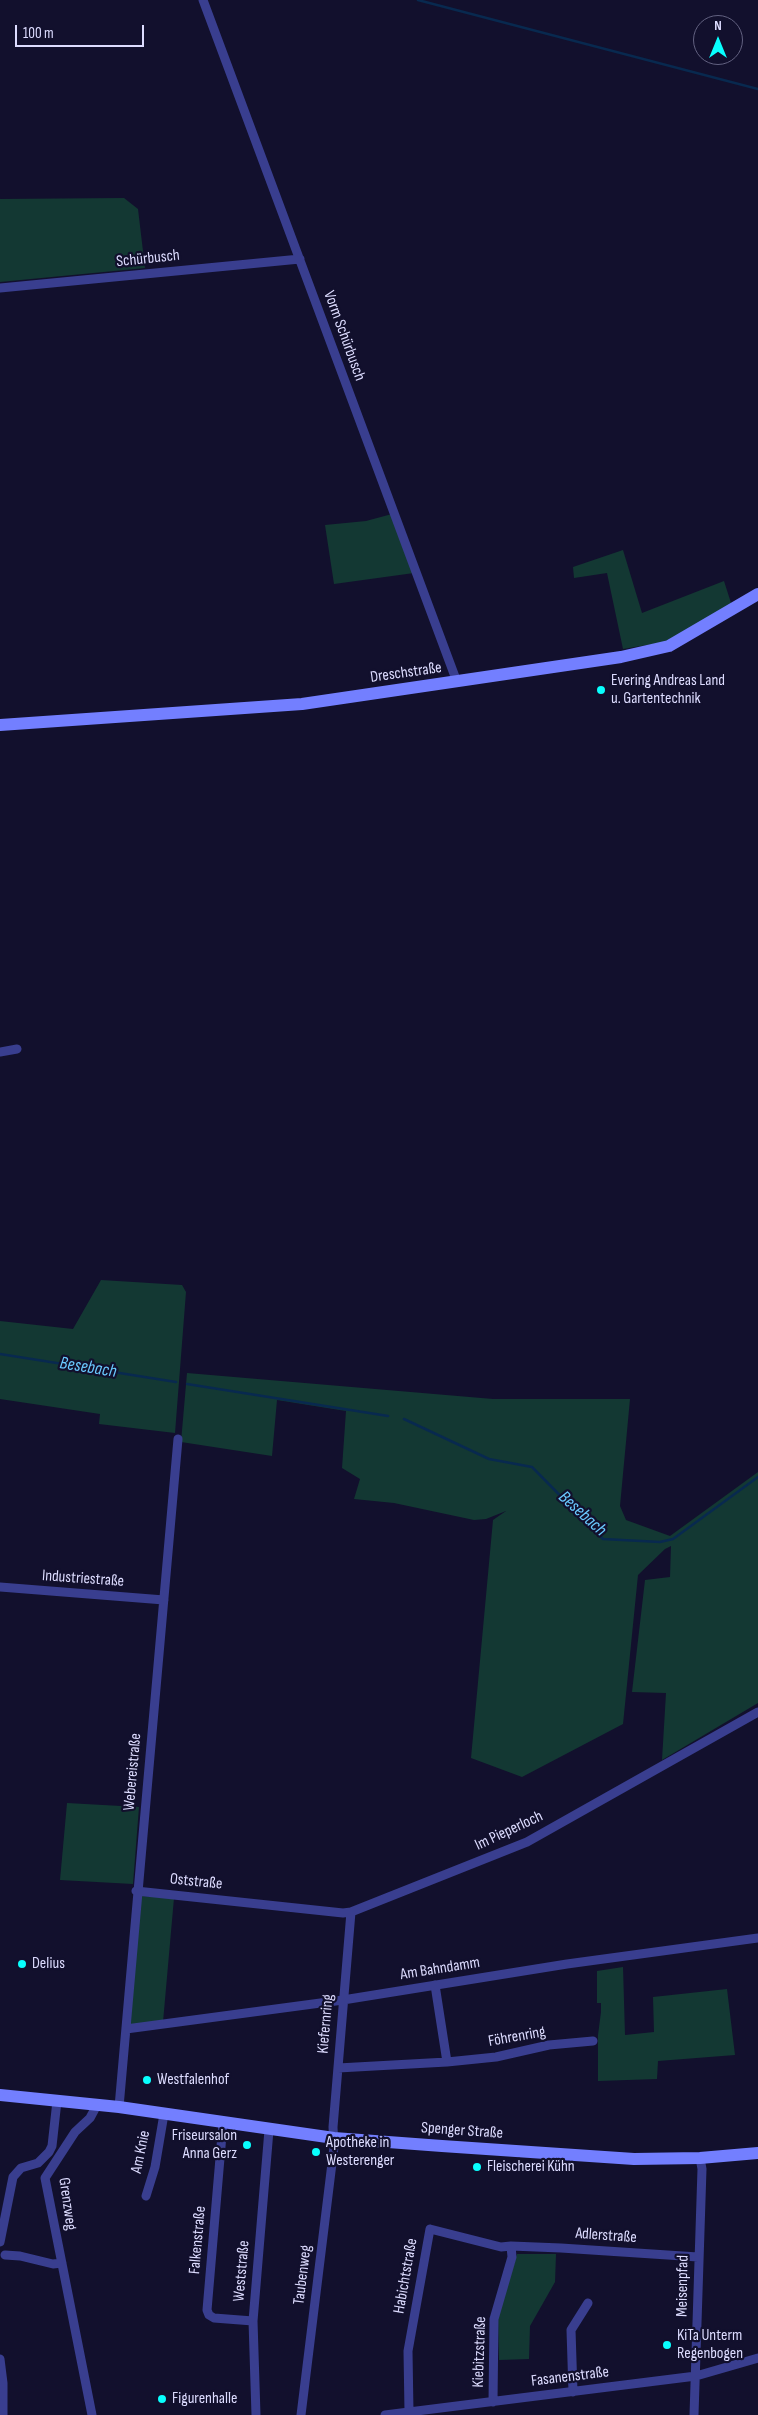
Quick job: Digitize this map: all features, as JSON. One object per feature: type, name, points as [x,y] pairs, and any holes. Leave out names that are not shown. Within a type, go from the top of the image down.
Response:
[{"type":"street","name":"Vorm Schürbusch","points":[[203,0],[458,682]]},
{"type":"street","name":"Schürbusch","points":[[0,288],[300,259]]},
{"type":"street","name":"Dreschstraße","points":[[0,725],[302,704],[621,657],[669,646],[758,594]]},
{"type":"street","points":[[0,1052],[17,1049]]},
{"type":"street","name":"Webereistraße","points":[[119,2107],[136,1891],[178,1439]]},
{"type":"street","name":"Industriestraße","points":[[0,1587],[164,1600]]},
{"type":"street","name":"Im Pieperloch","points":[[252,1904],[342,1913],[351,1912],[527,1842],[758,1712]]},
{"type":"street","name":"Oststraße","points":[[136,1891],[252,1904]]},
{"type":"street","name":"Kiefernring","points":[[334,2138],[333,2127],[351,1912]]},
{"type":"street","name":"Am Bahndamm","points":[[126,2029],[343,2000],[758,1938]]},
{"type":"street","points":[[435,1985],[447,2062]]},
{"type":"street","name":"Föhrenring","points":[[338,2068],[447,2062],[496,2056],[550,2045],[593,2042]]},
{"type":"street","name":"Spenger Straße","points":[[0,2095],[119,2107],[334,2138],[634,2159],[700,2158],[758,2153]]},
{"type":"street","points":[[0,2242],[13,2176],[17,2171],[38,2163],[49,2152],[52,2146],[58,2101]]},
{"type":"street","name":"Grenzweg","points":[[92,2415],[45,2178],[75,2132],[101,2105]]},
{"type":"street","name":"Am Knie","points":[[146,2196],[155,2167],[164,2114]]},
{"type":"street","name":"Falkenstraße","points":[[223,2122],[207,2310],[209,2315],[214,2318],[253,2321]]},
{"type":"street","name":"Weststraße","points":[[256,2415],[253,2321],[269,2130]]},
{"type":"street","name":"Taubenweg","points":[[301,2415],[334,2138]]},
{"type":"street","name":"Meisenpfad","points":[[694,2415],[702,2169],[700,2158]]},
{"type":"street","name":"Habichtstraße","points":[[409,2412],[408,2351],[430,2229],[502,2247],[511,2246]]},
{"type":"street","name":"Adlerstraße","points":[[511,2246],[698,2257]]},
{"type":"street","name":"Kiebitzstraße","points":[[494,2402],[494,2319],[512,2257],[511,2246]]},
{"type":"street","points":[[2,2256],[20,2256],[53,2264],[62,2263]]},
{"type":"street","points":[[573,2392],[571,2330],[588,2303]]},
{"type":"street","name":"Fasanenstraße","points":[[385,2415],[696,2376],[758,2358]]},
{"type":"street","points":[[0,2359],[3,2415]]},
{"type":"green space","points":[[124,198],[138,209],[145,268],[0,282],[0,199]]},
{"type":"green space","points":[[392,514],[414,573],[334,584],[325,525],[366,521]]},
{"type":"green space","points":[[623,550],[642,613],[724,581],[732,606],[665,642],[623,649],[607,573],[574,578],[573,567]]},
{"type":"green space","points":[[101,1280],[182,1285],[186,1292],[175,1433],[99,1424],[100,1414],[0,1399],[0,1321],[73,1329]]},
{"type":"green space","points":[[187,1373],[493,1399],[630,1399],[620,1506],[626,1520],[670,1536],[758,1472],[758,1703],[662,1760],[666,1693],[632,1692],[645,1580],[670,1577],[671,1546],[665,1549],[638,1575],[623,1724],[522,1777],[471,1758],[493,1520],[506,1511],[486,1519],[474,1520],[394,1503],[354,1499],[360,1479],[342,1468],[346,1411],[277,1400],[272,1456],[181,1442]]},
{"type":"green space","points":[[67,1803],[139,1807],[133,1884],[60,1880]]},
{"type":"green space","points":[[141,1896],[174,1898],[163,2022],[130,2026]]},
{"type":"green space","points":[[623,1967],[625,2035],[654,2032],[653,1997],[727,1989],[735,2055],[658,2061],[657,2079],[598,2081],[598,2035],[601,2003],[597,2003],[597,1971]]},
{"type":"green space","points":[[517,2254],[556,2254],[555,2282],[530,2326],[529,2359],[499,2360],[498,2317]]},
{"type":"waterway","points":[[418,0],[758,89]]},
{"type":"waterway","name":"Besebach","points":[[0,1354],[176,1382]]},
{"type":"waterway","name":"Besebach","points":[[187,1384],[388,1416]]},
{"type":"waterway","name":"Besebach","points":[[404,1419],[489,1459],[532,1467],[603,1539],[660,1542],[673,1539],[758,1477]]},
{"type":"place","name":"Evering Andreas Land u. Gartentechnik","points":[[601,690]]},
{"type":"place","name":"Delius","points":[[22,1964]]},
{"type":"place","name":"Westfalenhof","points":[[147,2080]]},
{"type":"place","name":"Friseursalon Anna Gerz","points":[[247,2145]]},
{"type":"place","name":"Apotheke in Westerenger","points":[[316,2152]]},
{"type":"place","name":"Fleischerei Kühn","points":[[477,2167]]},
{"type":"place","name":"KiTa Unterm Regenbogen","points":[[667,2345]]},
{"type":"place","name":"Figurenhalle","points":[[162,2399]]}]
